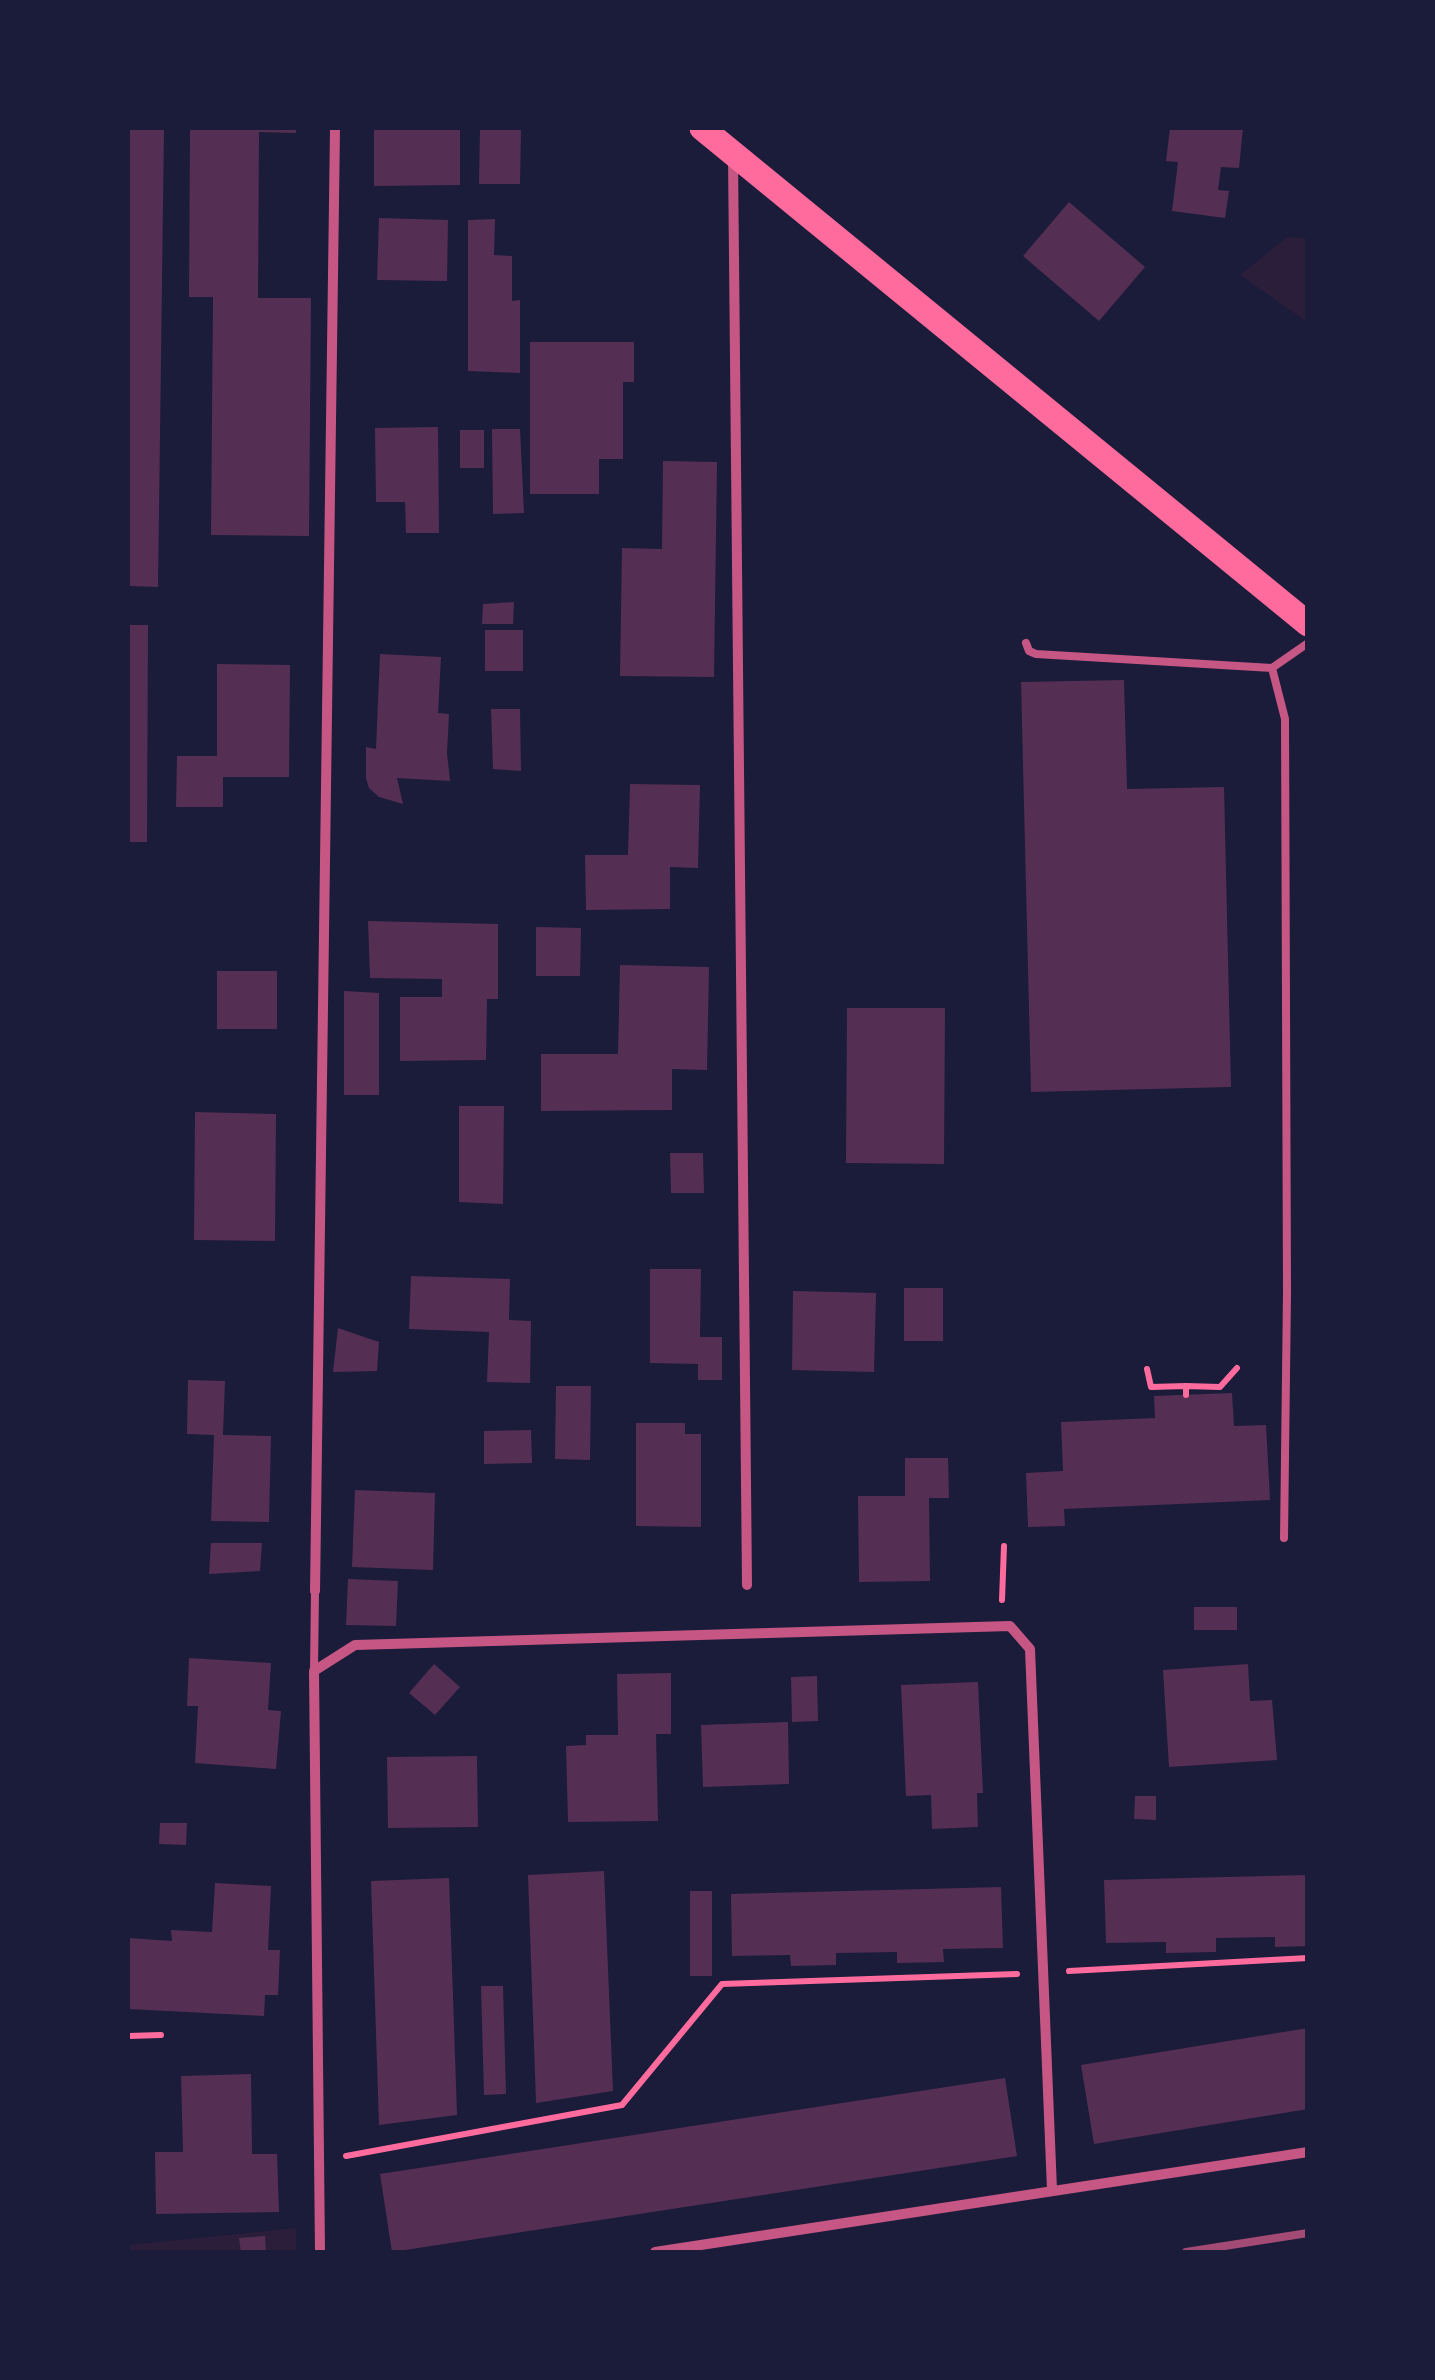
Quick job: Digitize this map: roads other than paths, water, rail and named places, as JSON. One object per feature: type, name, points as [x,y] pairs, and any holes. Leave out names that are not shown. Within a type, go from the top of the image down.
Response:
[{"type":"main road","points":[[702,128],[1308,624]]},
{"type":"street","points":[[315,1591],[335,128]]},
{"type":"street","points":[[733,152],[746,1585]]},
{"type":"street","points":[[320,2252],[314,1671],[354,1645],[1010,1626],[1030,1649],[1052,2190]]},
{"type":"street","points":[[655,2252],[1308,2152]]},
{"type":"lane","points":[[1026,643],[1029,651],[1036,654],[1272,668],[1308,643]]},
{"type":"lane","points":[[1272,668],[1285,718],[1284,1538]]},
{"type":"lane","points":[[314,1671],[315,1591]]},
{"type":"railway","points":[[1186,2252],[1308,2233]]}]
